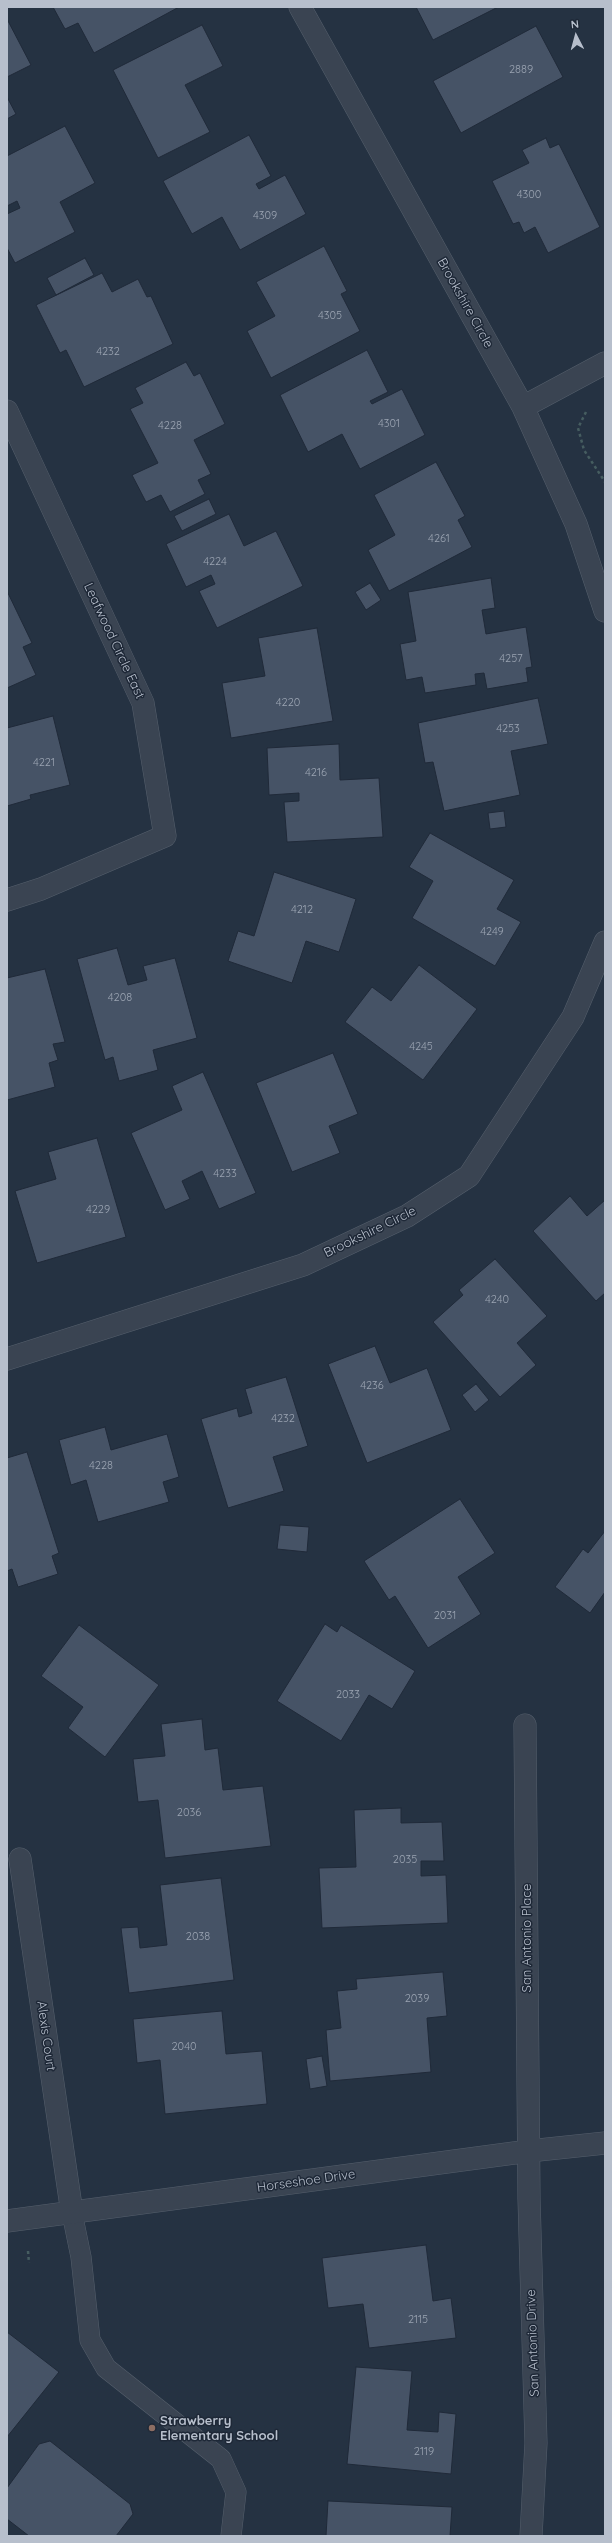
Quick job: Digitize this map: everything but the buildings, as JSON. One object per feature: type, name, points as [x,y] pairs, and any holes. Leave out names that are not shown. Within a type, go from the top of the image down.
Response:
[{"type":"street","name":"Brookshire Circle","points":[[300,7],[523,407],[576,524],[605,611]]},
{"type":"street","points":[[523,407],[605,363]]},
{"type":"street","name":"Leafwood Circle East","points":[[7,411],[143,703],[165,836],[41,889],[7,900]]},
{"type":"street","name":"Brookshire Circle","points":[[7,1359],[303,1265],[407,1216],[469,1176],[573,1018],[605,942]]},
{"type":"street","name":"San Antonio Place","points":[[526,1724],[529,2150]]},
{"type":"street","name":"Alexis Court","points":[[20,1859],[72,2213]]},
{"type":"street","name":"Horseshoe Drive","points":[[7,2221],[529,2150],[605,2142]]},
{"type":"street","name":"San Antonio Drive","points":[[529,2150],[536,2443],[531,2536]]},
{"type":"lane","points":[[72,2213],[80,2257],[90,2340],[106,2368],[221,2458],[236,2492],[231,2536]]},
{"type":"path","points":[[592,408],[586,411],[578,428],[584,450],[605,482]]},
{"type":"path","points":[[27,2248],[29,2263]]},
{"type":"place","name":"Strawberry Elementary School","points":[[152,2428]]}]
